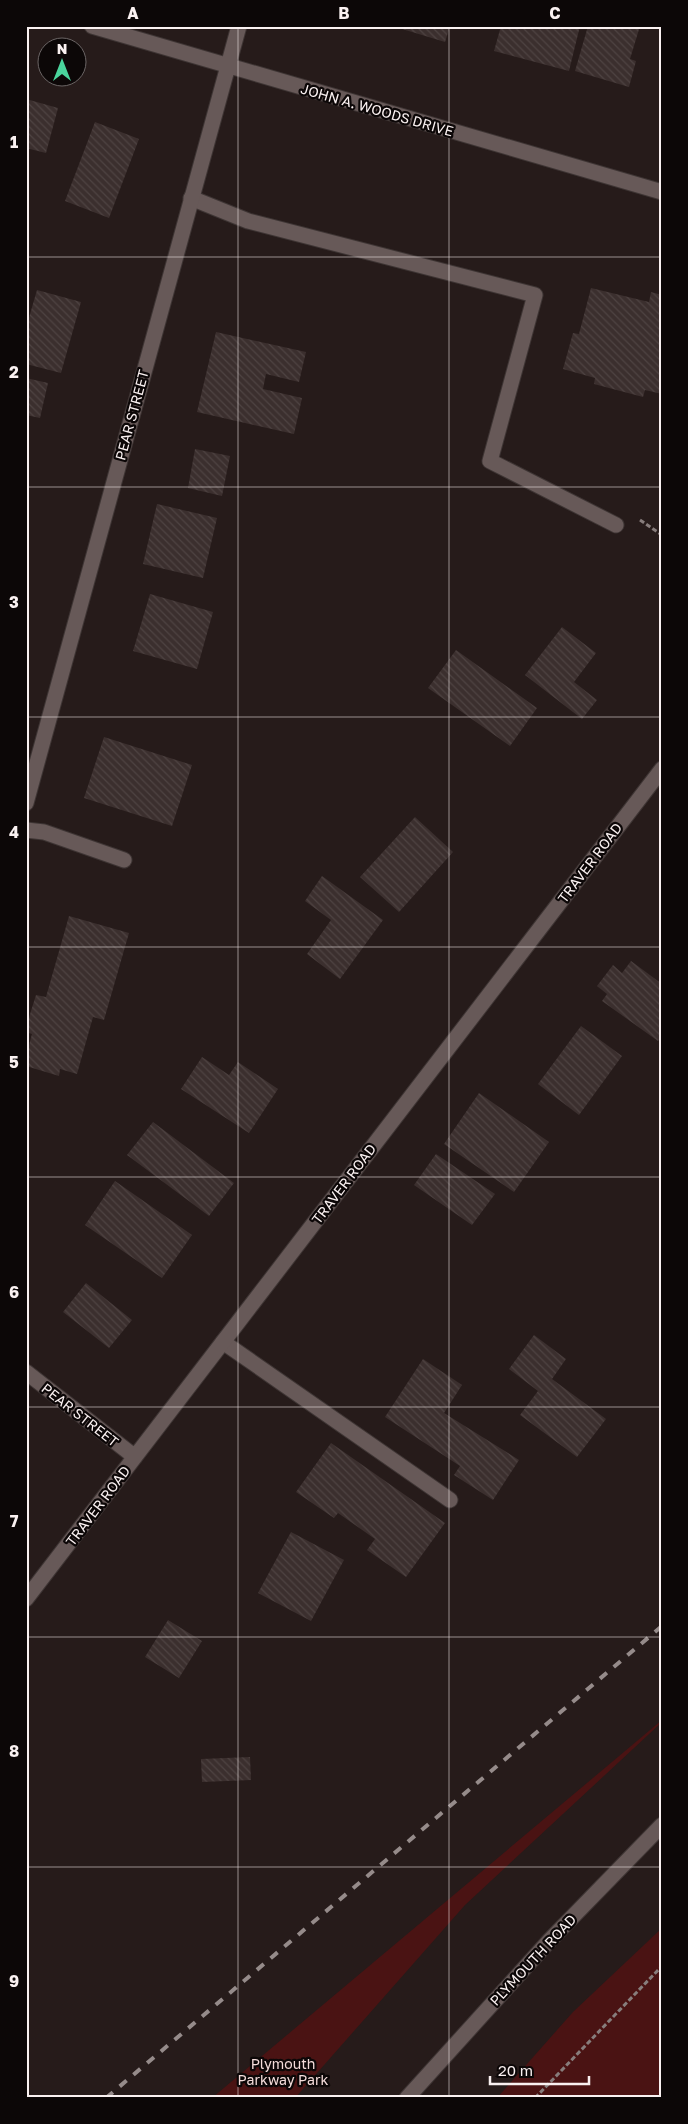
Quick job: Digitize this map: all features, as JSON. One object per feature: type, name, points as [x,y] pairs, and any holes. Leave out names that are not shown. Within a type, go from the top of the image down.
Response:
[{"type":"street","name":"JOHN A. WOODS DRIVE","points":[[92,26],[662,192]]},
{"type":"street","name":"PEAR STREET","points":[[26,803],[239,26]]},
{"type":"street","points":[[191,198],[248,221],[534,295],[490,461],[616,525]]},
{"type":"street","name":"TRAVER ROAD","points":[[26,1599],[662,769]]},
{"type":"street","points":[[26,830],[44,832],[124,860]]},
{"type":"street","points":[[223,1342],[450,1500]]},
{"type":"street","name":"PEAR STREET","points":[[26,1372],[135,1457]]},
{"type":"street","name":"PLYMOUTH ROAD","points":[[407,2098],[549,1941],[662,1825]]},
{"type":"path","points":[[632,515],[662,535]]},
{"type":"path","points":[[535,2098],[662,1966]]},
{"type":"green space","name":"Plymouth Parkway Park","points":[[662,1720],[465,1905],[295,2098],[212,2098]]},
{"type":"green space","points":[[662,1928],[662,2098],[497,2098],[573,2012]]},
{"type":"building","points":[[400,26],[450,26],[445,42],[399,28]]},
{"type":"building","points":[[501,26],[580,26],[569,71],[494,51]]},
{"type":"building","points":[[588,26],[640,26],[630,59],[636,61],[629,87],[575,71]]},
{"type":"building","points":[[26,99],[58,108],[46,153],[26,148]]},
{"type":"building","points":[[95,122],[139,139],[109,218],[65,201]]},
{"type":"building","points":[[591,288],[649,302],[651,292],[662,295],[662,394],[645,390],[643,397],[594,384],[595,378],[563,369],[573,333],[579,334]]},
{"type":"building","points":[[37,290],[81,302],[61,373],[26,364],[26,328]]},
{"type":"building","points":[[216,332],[306,352],[299,382],[266,374],[263,389],[302,398],[294,434],[197,412]]},
{"type":"building","points":[[26,378],[48,383],[40,418],[26,415]]},
{"type":"building","points":[[195,449],[230,456],[222,496],[188,488]]},
{"type":"building","points":[[157,504],[217,518],[203,578],[143,564]]},
{"type":"building","points":[[150,594],[213,612],[197,669],[133,651]]},
{"type":"building","points":[[562,627],[596,653],[574,682],[597,700],[582,719],[525,675]]},
{"type":"building","points":[[456,650],[537,708],[510,746],[428,688]]},
{"type":"building","points":[[104,737],[192,765],[172,826],[84,798]]},
{"type":"building","points":[[415,817],[453,852],[399,912],[360,877]]},
{"type":"building","points":[[322,876],[383,920],[340,979],[307,954],[331,920],[305,901]]},
{"type":"building","points":[[69,916],[129,933],[104,1020],[93,1017],[77,1074],[60,1069],[59,1076],[26,1066],[26,1056],[32,1034],[26,1032],[26,1027],[36,995],[46,997]]},
{"type":"building","points":[[631,961],[662,984],[662,1036],[658,1041],[602,1001],[607,994],[597,986],[613,965],[622,973]]},
{"type":"building","points":[[581,1026],[622,1056],[579,1115],[538,1084]]},
{"type":"building","points":[[202,1057],[229,1075],[238,1062],[278,1089],[249,1133],[181,1089]]},
{"type":"building","points":[[479,1093],[549,1142],[514,1192],[444,1144]]},
{"type":"building","points":[[153,1122],[234,1183],[209,1216],[127,1155]]},
{"type":"building","points":[[436,1154],[495,1194],[472,1225],[414,1185]]},
{"type":"building","points":[[115,1181],[192,1235],[162,1278],[85,1225]]},
{"type":"building","points":[[86,1283],[132,1320],[109,1348],[63,1312]]},
{"type":"building","points":[[534,1335],[566,1359],[552,1379],[606,1419],[577,1457],[520,1415],[538,1391],[509,1369]]},
{"type":"building","points":[[423,1359],[462,1385],[444,1413],[519,1460],[493,1500],[454,1475],[460,1466],[385,1417]]},
{"type":"building","points":[[331,1443],[445,1523],[406,1577],[367,1550],[375,1539],[338,1513],[334,1518],[296,1492]]},
{"type":"building","points":[[291,1532],[344,1560],[311,1621],[258,1593]]},
{"type":"building","points":[[168,1620],[202,1641],[179,1678],[145,1657]]},
{"type":"building","points":[[250,1757],[251,1780],[202,1782],[201,1759]]},
{"type":"railway","points":[[106,2098],[662,1626]]}]
